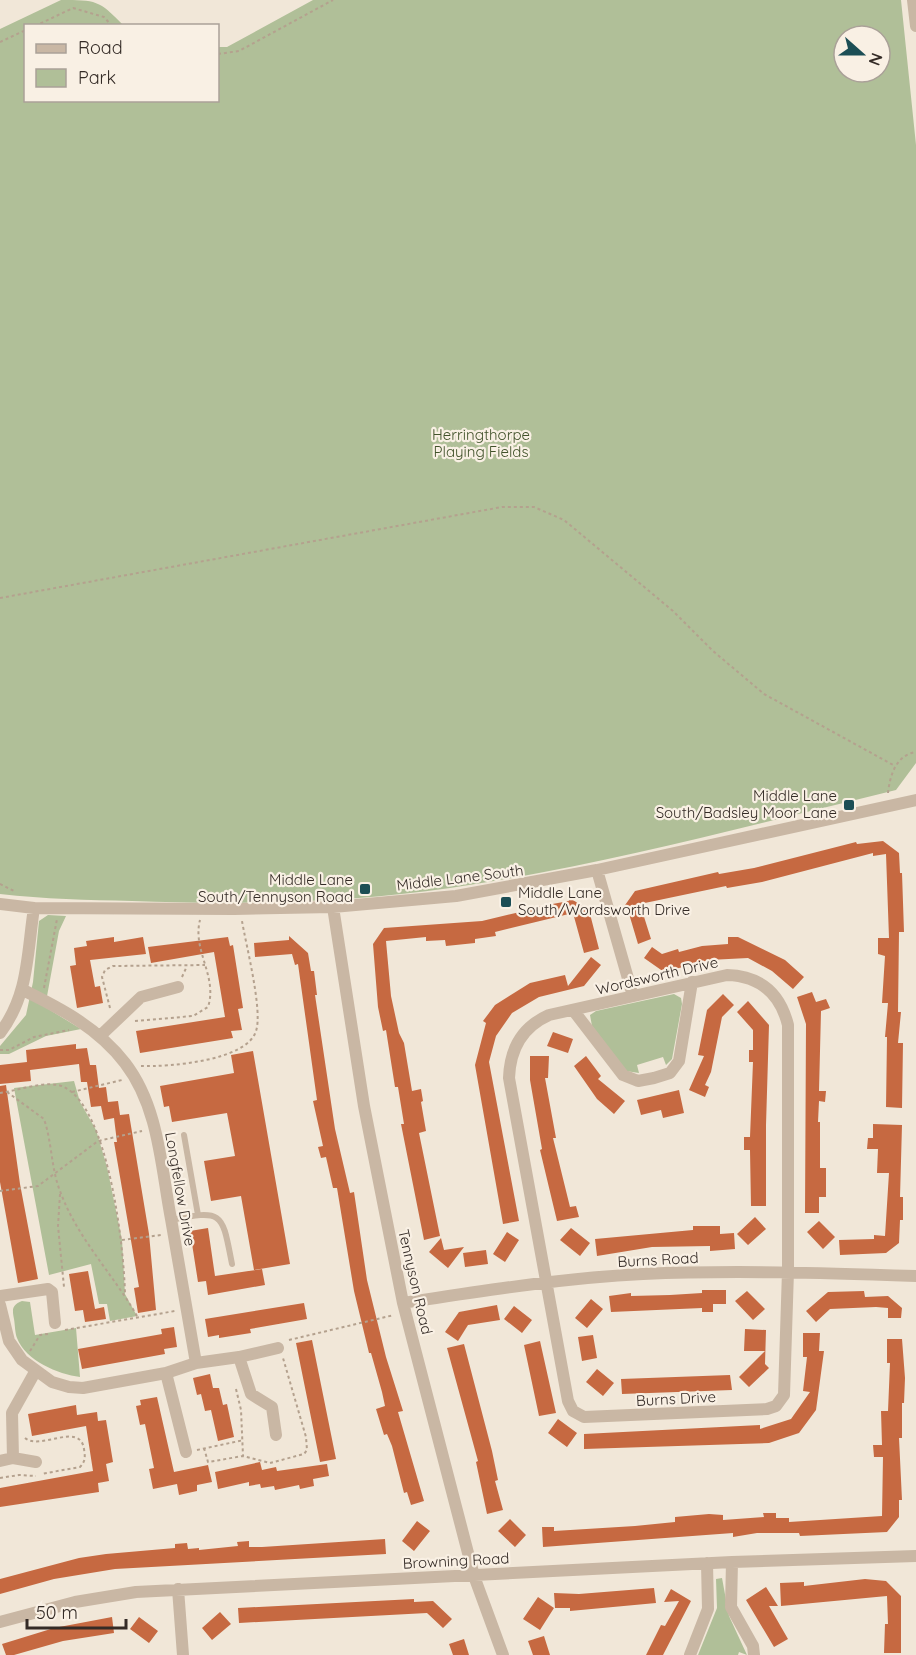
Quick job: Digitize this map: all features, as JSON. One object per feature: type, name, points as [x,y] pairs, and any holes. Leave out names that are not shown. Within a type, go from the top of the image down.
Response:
[{"type":"street","points":[[913,0],[916,26]]},
{"type":"street","name":"Middle Lane South","points":[[0,904],[34,908],[241,909],[333,907],[456,896],[597,870],[916,800]]},
{"type":"street","points":[[597,870],[633,996]]},
{"type":"street","name":"Tennyson Road","points":[[333,907],[364,1106],[404,1307],[474,1576],[503,1655]]},
{"type":"street","points":[[0,1033],[10,1020],[23,990],[29,961],[34,908]]},
{"type":"street","name":"Wordsworth Drive","points":[[546,1282],[510,1087],[509,1064],[519,1038],[532,1024],[549,1015],[727,975],[753,979],[773,993],[785,1013],[789,1040],[788,1271]]},
{"type":"street","points":[[573,1010],[623,1075],[638,1081],[654,1078],[670,1073],[679,1060],[692,982]]},
{"type":"street","points":[[95,1032],[141,998],[178,987]]},
{"type":"street","name":"Longfellow Drive","points":[[23,990],[65,1010],[95,1032],[127,1065],[141,1090],[154,1128],[196,1363]]},
{"type":"street","name":"Burns Road","points":[[404,1307],[546,1282],[641,1274],[788,1271],[916,1276]]},
{"type":"street","name":"Burns Drive","points":[[546,1282],[568,1401],[577,1414],[591,1418],[767,1409],[776,1406],[782,1400],[786,1385],[788,1271]]},
{"type":"street","points":[[0,1296],[48,1289],[51,1292],[55,1329]]},
{"type":"street","points":[[0,1305],[2,1323],[9,1341],[22,1360],[35,1372],[52,1382],[83,1388],[166,1373],[196,1363],[239,1357],[278,1348]]},
{"type":"street","points":[[239,1357],[251,1394],[272,1407],[276,1435]]},
{"type":"street","points":[[35,1372],[12,1413],[6,1459],[36,1462]]},
{"type":"street","points":[[166,1373],[186,1452]]},
{"type":"street","name":"Browning Road","points":[[0,1622],[75,1602],[136,1592],[707,1563],[916,1556]]},
{"type":"street","points":[[732,1562],[731,1607],[753,1646],[754,1655]]},
{"type":"street","points":[[690,1655],[707,1614],[707,1563]]},
{"type":"street","points":[[178,1590],[183,1655]]},
{"type":"lane","points":[[184,1135],[198,1215]]},
{"type":"lane","points":[[171,1220],[213,1215],[224,1225],[232,1264]]},
{"type":"path","points":[[219,54],[238,51],[333,0]]},
{"type":"path","points":[[39,24],[73,8],[104,17],[110,24]]},
{"type":"path","points":[[0,42],[24,31]]},
{"type":"path","points":[[0,598],[502,507],[534,507],[564,520],[673,611],[713,651],[764,694],[895,766]]},
{"type":"path","points":[[891,806],[888,792],[895,766],[903,758],[916,752]]},
{"type":"path","points":[[42,999],[59,908]]},
{"type":"path","points":[[127,1065],[156,1067],[222,1056],[238,1050],[253,1039],[258,1018],[241,909]]},
{"type":"path","points":[[115,1019],[102,977],[105,970],[113,966],[205,965]]},
{"type":"path","points":[[0,1050],[9,1050],[34,1037],[56,1031],[95,1032]]},
{"type":"path","points":[[71,1092],[134,1077]]},
{"type":"path","points":[[0,1093],[53,1084],[71,1092],[89,1116],[113,1191],[122,1240],[125,1294]]},
{"type":"path","points":[[7,1092],[44,1119],[60,1191],[97,1260],[125,1294],[137,1316]]},
{"type":"path","points":[[0,1191],[34,1187],[56,1174],[98,1141],[154,1128]]},
{"type":"path","points":[[60,1191],[58,1226],[65,1294]]},
{"type":"path","points":[[122,1240],[173,1233]]},
{"type":"path","points":[[278,1348],[290,1338],[404,1307]]},
{"type":"path","points":[[22,1360],[40,1335],[55,1329],[187,1309]]},
{"type":"path","points":[[243,1456],[242,1410],[235,1392],[244,1377]]},
{"type":"path","points":[[0,1478],[54,1473],[80,1467],[84,1463],[84,1444],[80,1438],[73,1436],[36,1443],[27,1440],[22,1434]]},
{"type":"path","points":[[186,1452],[244,1440]]},
{"type":"green space","name":"Herringthorpe Playing Fields","points":[[61,0],[96,3],[122,24],[24,24],[24,102],[219,102],[219,47],[227,47],[313,0],[901,0],[916,145],[916,763],[896,790],[618,857],[506,879],[411,893],[331,900],[212,903],[0,894],[0,29]]},
{"type":"green space","points":[[48,915],[66,916],[59,931],[45,1007],[81,1029],[46,1036],[9,1054],[0,1054],[0,1046],[26,1015],[33,982],[39,921]]},
{"type":"green space","points":[[674,994],[681,998],[682,1004],[672,1059],[666,1065],[663,1057],[637,1065],[639,1073],[626,1071],[592,1026],[590,1015],[596,1011]]},
{"type":"green space","points":[[74,1081],[80,1102],[96,1130],[107,1167],[122,1240],[125,1294],[137,1316],[110,1321],[107,1304],[99,1304],[91,1264],[49,1275],[14,1088]]},
{"type":"green space","points":[[22,1301],[30,1302],[35,1335],[76,1328],[80,1377],[62,1373],[44,1365],[35,1360],[21,1346],[16,1336],[13,1310],[16,1304]]},
{"type":"green space","points":[[722,1578],[729,1616],[747,1655],[739,1652],[738,1655],[698,1655],[717,1608],[716,1579]]},
{"type":"building","points":[[883,841],[899,853],[900,873],[902,873],[904,932],[899,932],[898,1012],[901,1012],[898,1043],[903,1043],[902,1108],[886,1107],[887,1037],[885,1037],[888,1003],[882,1003],[885,956],[878,954],[878,938],[889,938],[886,854],[873,856],[873,853],[762,882],[727,888],[726,886],[640,904],[651,939],[638,944],[627,907],[623,908],[635,891],[718,872],[719,874],[754,868],[856,842],[857,844]]},
{"type":"building","points":[[568,897],[589,910],[599,949],[584,953],[573,913],[495,932],[496,936],[475,939],[475,943],[446,946],[445,940],[426,941],[426,937],[386,941],[391,996],[399,1033],[404,1043],[412,1091],[421,1089],[423,1101],[421,1102],[426,1131],[419,1133],[440,1236],[424,1240],[401,1124],[404,1124],[398,1087],[395,1087],[386,1030],[383,1031],[378,1007],[373,944],[384,928],[482,921],[520,912],[519,910],[569,901]]},
{"type":"building","points":[[289,936],[308,953],[311,971],[314,971],[317,995],[315,995],[335,1129],[350,1193],[354,1192],[367,1280],[386,1357],[403,1411],[398,1412],[424,1501],[411,1505],[407,1492],[404,1493],[392,1446],[387,1434],[384,1435],[376,1409],[385,1406],[354,1291],[337,1188],[333,1188],[326,1157],[321,1158],[318,1147],[323,1146],[313,1101],[317,1100],[298,964],[295,965],[292,954],[255,957],[254,943],[289,940]]},
{"type":"building","points":[[114,937],[114,942],[143,937],[146,954],[90,960],[95,987],[100,986],[103,1003],[77,1008],[70,966],[76,965],[74,948],[87,946],[86,941]]},
{"type":"building","points":[[228,937],[230,946],[233,945],[243,1008],[238,1009],[242,1030],[231,1031],[233,1038],[140,1053],[136,1031],[225,1017],[214,952],[151,963],[148,947]]},
{"type":"building","points":[[728,937],[738,937],[785,960],[804,977],[793,989],[772,971],[748,958],[709,960],[664,972],[644,958],[652,947],[662,954],[678,949],[679,952],[702,946],[728,944]]},
{"type":"building","points":[[591,957],[601,965],[584,986],[539,997],[512,1013],[496,1036],[489,1062],[519,1221],[503,1224],[475,1065],[486,1023],[483,1021],[495,1005],[530,983],[565,975],[568,986]]},
{"type":"building","points":[[812,992],[816,1002],[826,999],[830,1008],[821,1011],[819,1091],[826,1091],[825,1102],[819,1101],[818,1122],[820,1122],[820,1168],[826,1168],[826,1197],[819,1197],[819,1213],[805,1213],[806,1024],[797,997]]},
{"type":"building","points":[[723,994],[734,1005],[722,1017],[711,1072],[705,1085],[709,1087],[705,1097],[689,1090],[704,1056],[698,1055],[707,1010]]},
{"type":"building","points":[[748,1001],[769,1025],[766,1206],[751,1206],[750,1150],[744,1150],[744,1137],[750,1137],[753,1062],[749,1062],[749,1050],[753,1050],[753,1030],[737,1012]]},
{"type":"building","points":[[553,1032],[573,1039],[568,1053],[547,1046]]},
{"type":"building","points":[[76,1044],[76,1049],[87,1048],[90,1065],[96,1065],[99,1088],[106,1087],[108,1102],[118,1101],[120,1115],[129,1114],[149,1234],[156,1310],[138,1313],[134,1288],[139,1287],[114,1142],[117,1142],[114,1118],[104,1120],[101,1106],[91,1107],[87,1082],[81,1082],[79,1064],[30,1070],[31,1081],[0,1084],[0,1065],[27,1062],[26,1050]]},
{"type":"building","points":[[253,1051],[290,1264],[254,1270],[241,1196],[211,1201],[204,1161],[235,1156],[227,1113],[172,1122],[169,1106],[164,1107],[160,1086],[234,1073],[231,1055]]},
{"type":"building","points":[[530,1056],[549,1056],[548,1078],[545,1078],[556,1138],[553,1138],[570,1207],[576,1206],[579,1217],[557,1221],[540,1150],[542,1149],[530,1080]]},
{"type":"building","points":[[586,1056],[601,1076],[598,1079],[625,1101],[614,1114],[597,1099],[574,1066]]},
{"type":"building","points":[[6,1085],[20,1184],[38,1279],[18,1283],[0,1182],[0,1086]]},
{"type":"building","points":[[679,1090],[684,1113],[663,1118],[661,1110],[641,1115],[637,1100]]},
{"type":"building","points":[[873,1124],[902,1125],[900,1197],[903,1197],[903,1220],[900,1220],[899,1243],[886,1253],[840,1255],[839,1240],[874,1239],[874,1235],[885,1236],[889,1173],[877,1173],[878,1149],[867,1149],[868,1138],[873,1138]]},
{"type":"building","points":[[755,1217],[766,1229],[748,1245],[737,1234]]},
{"type":"building","points":[[819,1221],[835,1237],[823,1249],[807,1232]]},
{"type":"building","points":[[693,1226],[720,1226],[720,1234],[734,1233],[735,1249],[710,1251],[710,1246],[652,1247],[597,1256],[595,1239],[693,1230]]},
{"type":"building","points":[[208,1228],[215,1276],[262,1269],[265,1285],[208,1295],[206,1281],[198,1282],[190,1231]]},
{"type":"building","points":[[571,1228],[590,1243],[580,1256],[560,1240]]},
{"type":"building","points":[[507,1232],[519,1240],[505,1262],[493,1254]]},
{"type":"building","points":[[441,1238],[444,1250],[464,1247],[448,1268],[429,1252]]},
{"type":"building","points":[[486,1250],[488,1264],[465,1267],[463,1253]]},
{"type":"building","points":[[88,1271],[95,1309],[104,1307],[106,1319],[85,1322],[83,1310],[75,1311],[69,1274]]},
{"type":"building","points":[[702,1290],[726,1290],[726,1304],[713,1304],[713,1312],[702,1312],[702,1308],[611,1312],[609,1296],[631,1293],[631,1296],[702,1293]]},
{"type":"building","points":[[747,1291],[765,1309],[753,1320],[735,1301]]},
{"type":"building","points":[[864,1291],[865,1297],[888,1296],[902,1308],[901,1318],[888,1318],[888,1308],[830,1309],[816,1322],[806,1311],[828,1292]]},
{"type":"building","points":[[591,1299],[603,1309],[587,1328],[575,1318]]},
{"type":"building","points":[[304,1303],[307,1319],[250,1329],[251,1333],[219,1338],[219,1335],[208,1337],[205,1319]]},
{"type":"building","points":[[497,1305],[500,1320],[468,1325],[458,1341],[445,1332],[459,1312]]},
{"type":"building","points":[[514,1306],[532,1320],[522,1333],[504,1319]]},
{"type":"building","points":[[174,1327],[177,1347],[164,1349],[165,1354],[82,1369],[78,1349],[162,1334],[161,1329]]},
{"type":"building","points":[[745,1329],[766,1330],[765,1364],[769,1368],[749,1387],[739,1377],[765,1351],[744,1351]]},
{"type":"building","points":[[803,1333],[820,1333],[819,1351],[824,1351],[816,1410],[799,1433],[769,1443],[584,1449],[584,1434],[760,1425],[760,1429],[791,1419],[810,1392],[803,1391],[807,1357],[803,1357]]},
{"type":"building","points":[[593,1335],[597,1358],[582,1361],[578,1337]]},
{"type":"building","points":[[887,1339],[902,1339],[905,1378],[902,1438],[899,1438],[902,1500],[899,1500],[899,1517],[887,1532],[800,1536],[799,1533],[757,1533],[733,1537],[733,1533],[543,1547],[542,1527],[554,1527],[554,1531],[635,1526],[675,1522],[675,1517],[709,1514],[723,1515],[723,1520],[764,1517],[763,1513],[776,1513],[776,1518],[789,1518],[789,1522],[882,1516],[883,1457],[874,1457],[873,1445],[882,1445],[881,1411],[888,1411],[890,1363],[887,1363]]},
{"type":"building","points":[[312,1340],[336,1459],[320,1462],[296,1343]]},
{"type":"building","points":[[540,1341],[556,1413],[539,1416],[524,1345]]},
{"type":"building","points":[[464,1344],[492,1451],[498,1480],[495,1481],[503,1510],[487,1514],[476,1462],[478,1461],[447,1348]]},
{"type":"building","points":[[597,1369],[614,1383],[603,1396],[586,1382]]},
{"type":"building","points":[[210,1374],[213,1388],[219,1388],[223,1405],[227,1404],[234,1437],[218,1441],[211,1410],[205,1411],[201,1394],[197,1395],[193,1378]]},
{"type":"building","points":[[730,1375],[732,1390],[622,1394],[621,1379]]},
{"type":"building","points":[[157,1397],[174,1472],[208,1465],[212,1482],[197,1485],[197,1491],[179,1495],[177,1484],[153,1489],[149,1469],[154,1468],[145,1424],[140,1425],[136,1406],[141,1405],[140,1400]]},
{"type":"building","points":[[76,1405],[77,1415],[97,1412],[98,1421],[106,1420],[113,1462],[106,1464],[109,1481],[98,1483],[99,1492],[0,1507],[0,1488],[93,1471],[86,1426],[32,1436],[28,1414]]},
{"type":"building","points":[[558,1419],[577,1433],[567,1447],[548,1433]]},
{"type":"building","points":[[260,1462],[262,1470],[276,1467],[277,1471],[327,1464],[329,1476],[313,1479],[314,1486],[300,1489],[299,1485],[275,1490],[274,1486],[261,1488],[260,1484],[249,1486],[249,1482],[218,1489],[215,1472]]},
{"type":"building","points":[[510,1519],[526,1535],[515,1547],[498,1531]]},
{"type":"building","points":[[417,1521],[430,1531],[414,1551],[402,1541]]},
{"type":"building","points":[[385,1539],[386,1554],[115,1569],[54,1579],[0,1594],[0,1579],[79,1558],[175,1548],[175,1544],[187,1543],[188,1549],[199,1548],[199,1550],[238,1546],[237,1542],[249,1541],[249,1547],[262,1547]]},
{"type":"building","points":[[865,1579],[886,1581],[901,1596],[901,1653],[884,1653],[885,1624],[888,1624],[887,1596],[781,1606],[780,1583],[804,1582],[804,1586]]},
{"type":"building","points":[[766,1587],[778,1606],[769,1606],[788,1639],[774,1647],[746,1600]]},
{"type":"building","points":[[654,1588],[656,1603],[570,1611],[570,1608],[555,1608],[554,1593],[579,1594]]},
{"type":"building","points":[[671,1589],[691,1601],[663,1655],[646,1655],[661,1625],[665,1626],[679,1601],[664,1602]]},
{"type":"building","points":[[538,1597],[554,1608],[540,1630],[523,1619]]},
{"type":"building","points":[[414,1599],[414,1602],[433,1601],[452,1619],[443,1628],[427,1613],[239,1623],[238,1608]]},
{"type":"building","points":[[220,1612],[231,1624],[212,1640],[202,1628]]},
{"type":"building","points":[[112,1617],[114,1633],[63,1641],[14,1655],[6,1655],[2,1644],[54,1628]]},
{"type":"building","points":[[139,1617],[158,1631],[149,1643],[130,1629]]},
{"type":"building","points":[[544,1636],[550,1655],[533,1655],[528,1641]]},
{"type":"building","points":[[464,1639],[469,1655],[453,1655],[449,1644]]},
{"type":"place","name":"Middle Lane South/Badsley Moor Lane","points":[[849,805]]},
{"type":"place","name":"Middle Lane South/Tennyson Road","points":[[365,889]]},
{"type":"place","name":"Middle Lane South/Wordsworth Drive","points":[[506,902]]}]
